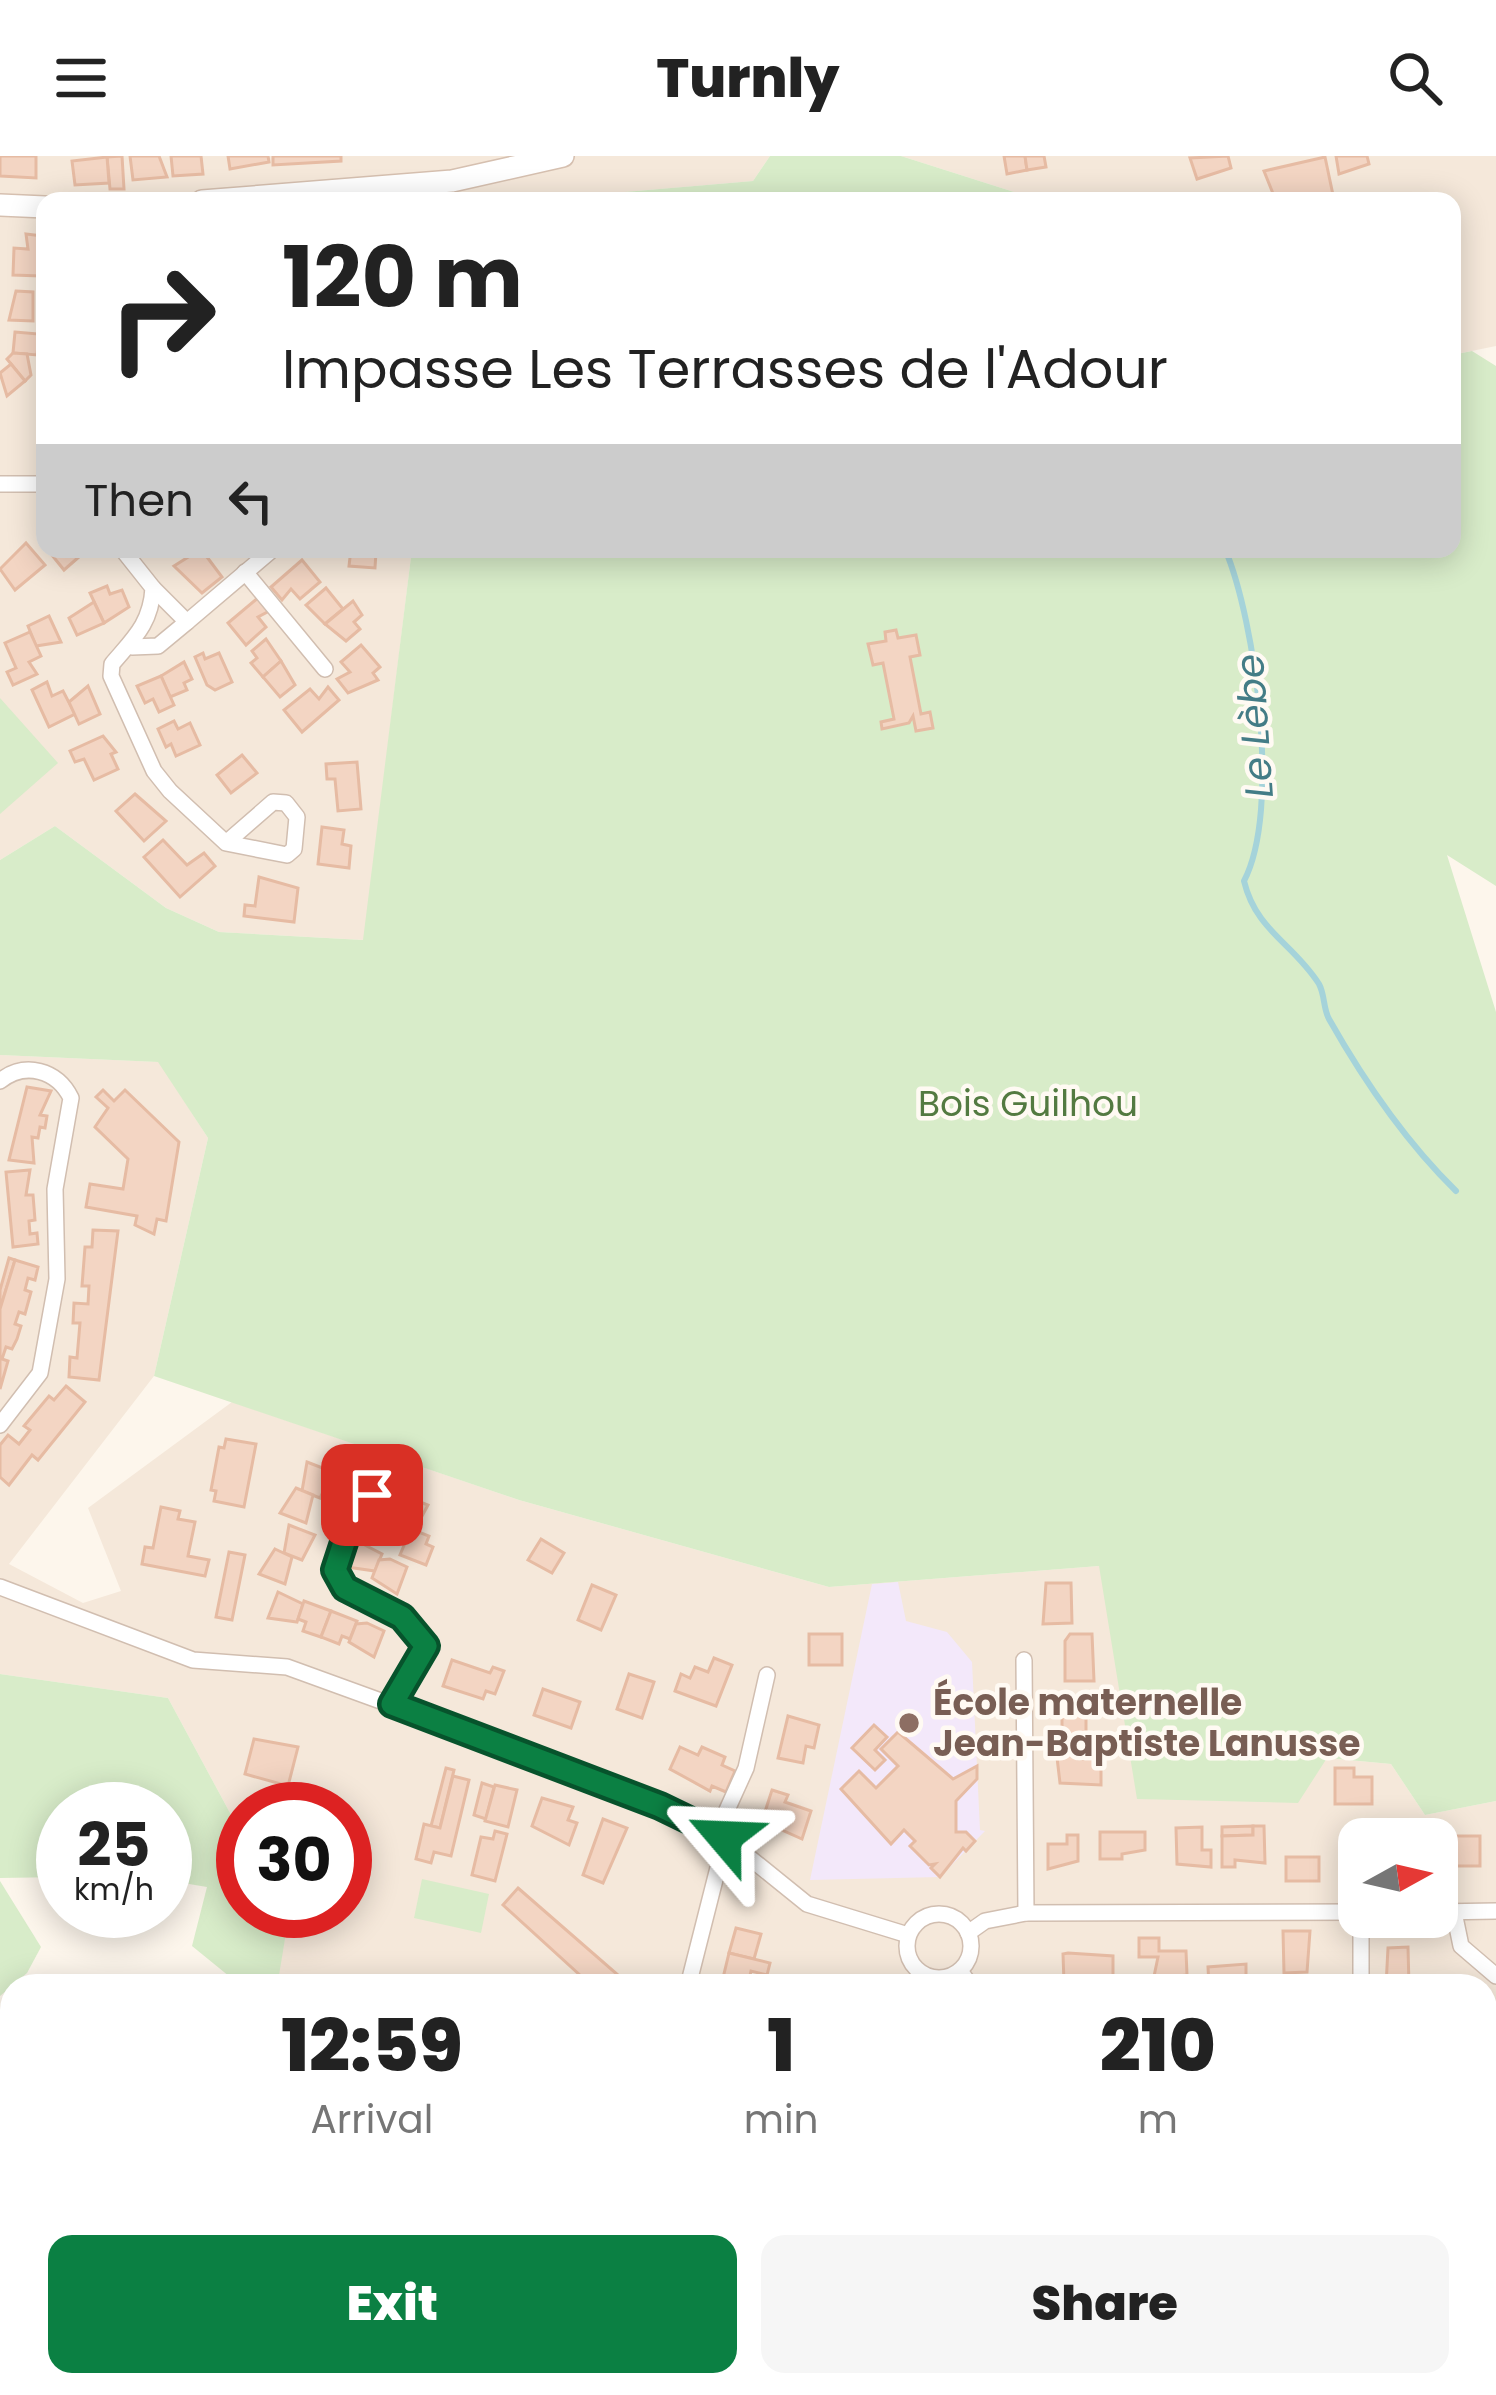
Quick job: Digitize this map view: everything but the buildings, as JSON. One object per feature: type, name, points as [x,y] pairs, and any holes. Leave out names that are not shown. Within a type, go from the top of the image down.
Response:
[{"type":"street","points":[[314,192],[452,181],[563,156]]},
{"type":"street","points":[[0,205],[36,207]]},
{"type":"street","points":[[0,484],[36,484]]},
{"type":"street","points":[[129,558],[187,622]]},
{"type":"street","points":[[133,647],[158,646],[262,558]]},
{"type":"street","points":[[245,572],[326,669]]},
{"type":"street","points":[[153,587],[152,604],[133,647],[112,664],[111,676],[154,771],[226,843],[287,855],[294,849],[297,817],[286,803],[273,802],[226,843]]},
{"type":"street","points":[[0,1082],[27,1069],[50,1074],[71,1098],[55,1189],[57,1279],[40,1373],[0,1426]]},
{"type":"street","points":[[372,1495],[355,1509],[335,1570],[345,1588],[402,1617],[426,1646],[392,1704]]},
{"type":"street","points":[[0,1587],[193,1660],[287,1667],[660,1806],[724,1837],[807,1904],[908,1935]]},
{"type":"street","points":[[1024,1660],[1026,1913]]},
{"type":"street","points":[[691,1974],[724,1837],[722,1821],[746,1768],[767,1675]]},
{"type":"street","points":[[1458,1912],[1496,1911]]},
{"type":"street","points":[[968,1933],[985,1921],[1026,1913],[1338,1915]]},
{"type":"street","points":[[908,1935],[933,1914],[953,1917],[968,1933],[971,1951],[955,1974]]},
{"type":"street","points":[[908,1935],[909,1960],[918,1974]]},
{"type":"street","points":[[1360,1938],[1361,1974]]},
{"type":"street","points":[[1457,1938],[1494,1974]]},
{"type":"shaded area","points":[[0,156],[770,156],[753,181],[625,192],[36,192],[36,558],[411,558],[364,940],[219,932],[166,908],[55,826],[0,860]]},
{"type":"shaded area","points":[[901,156],[1496,156],[1496,346],[1461,353],[1461,192],[1014,192]]},
{"type":"shaded area","points":[[0,1055],[159,1062],[208,1138],[154,1376],[9,1564],[83,1603],[121,1591],[88,1508],[232,1402],[519,1500],[829,1587],[1099,1566],[1326,1758],[1391,1764],[1425,1815],[1496,1801],[1496,1974],[278,1974],[285,1938],[372,1938],[372,1782],[216,1782],[216,1787],[168,1698],[0,1674]]},
{"type":"shaded area","name":"École maternelle Jean-Baptiste Lanusse","points":[[898,1582],[906,1621],[947,1632],[972,1662],[980,1830],[985,1831],[940,1877],[810,1880],[872,1584]]},
{"type":"green space","points":[[770,156],[901,156],[1014,192],[625,192],[753,181]]},
{"type":"green space","name":"Bois Guilhou","points":[[1472,351],[1496,366],[1496,886],[1447,855],[1496,1012],[1496,1801],[1425,1815],[1391,1764],[1327,1758],[1298,1803],[1137,1799],[1099,1566],[829,1587],[519,1500],[154,1376],[208,1138],[158,1062],[0,1055],[0,860],[55,826],[166,908],[219,932],[363,940],[411,558],[1461,558],[1461,353]]},
{"type":"green space","points":[[0,698],[58,763],[0,814]]},
{"type":"green space","points":[[0,1674],[168,1698],[216,1787],[216,1938],[285,1938],[279,1974],[226,1974],[192,1946],[207,1887],[192,1884],[192,1782],[36,1782],[36,1877],[0,1878]]},
{"type":"green space","points":[[422,1879],[489,1894],[481,1933],[414,1918]]},
{"type":"green space","points":[[0,1881],[41,1947],[26,1974],[0,1974]]},
{"type":"waterway","name":"Le Lèbe","points":[[1228,558],[1246,622],[1260,716],[1261,810],[1244,881],[1250,898],[1266,925],[1319,984],[1329,1019],[1386,1110],[1456,1191]]},
{"type":"place","name":"École maternelle Jean-Baptiste Lanusse","points":[[909,1723]]},
{"type":"route","points":[[372,1495],[355,1509],[335,1570],[345,1588],[402,1617],[426,1646],[392,1704],[660,1806],[724,1837]]}]
